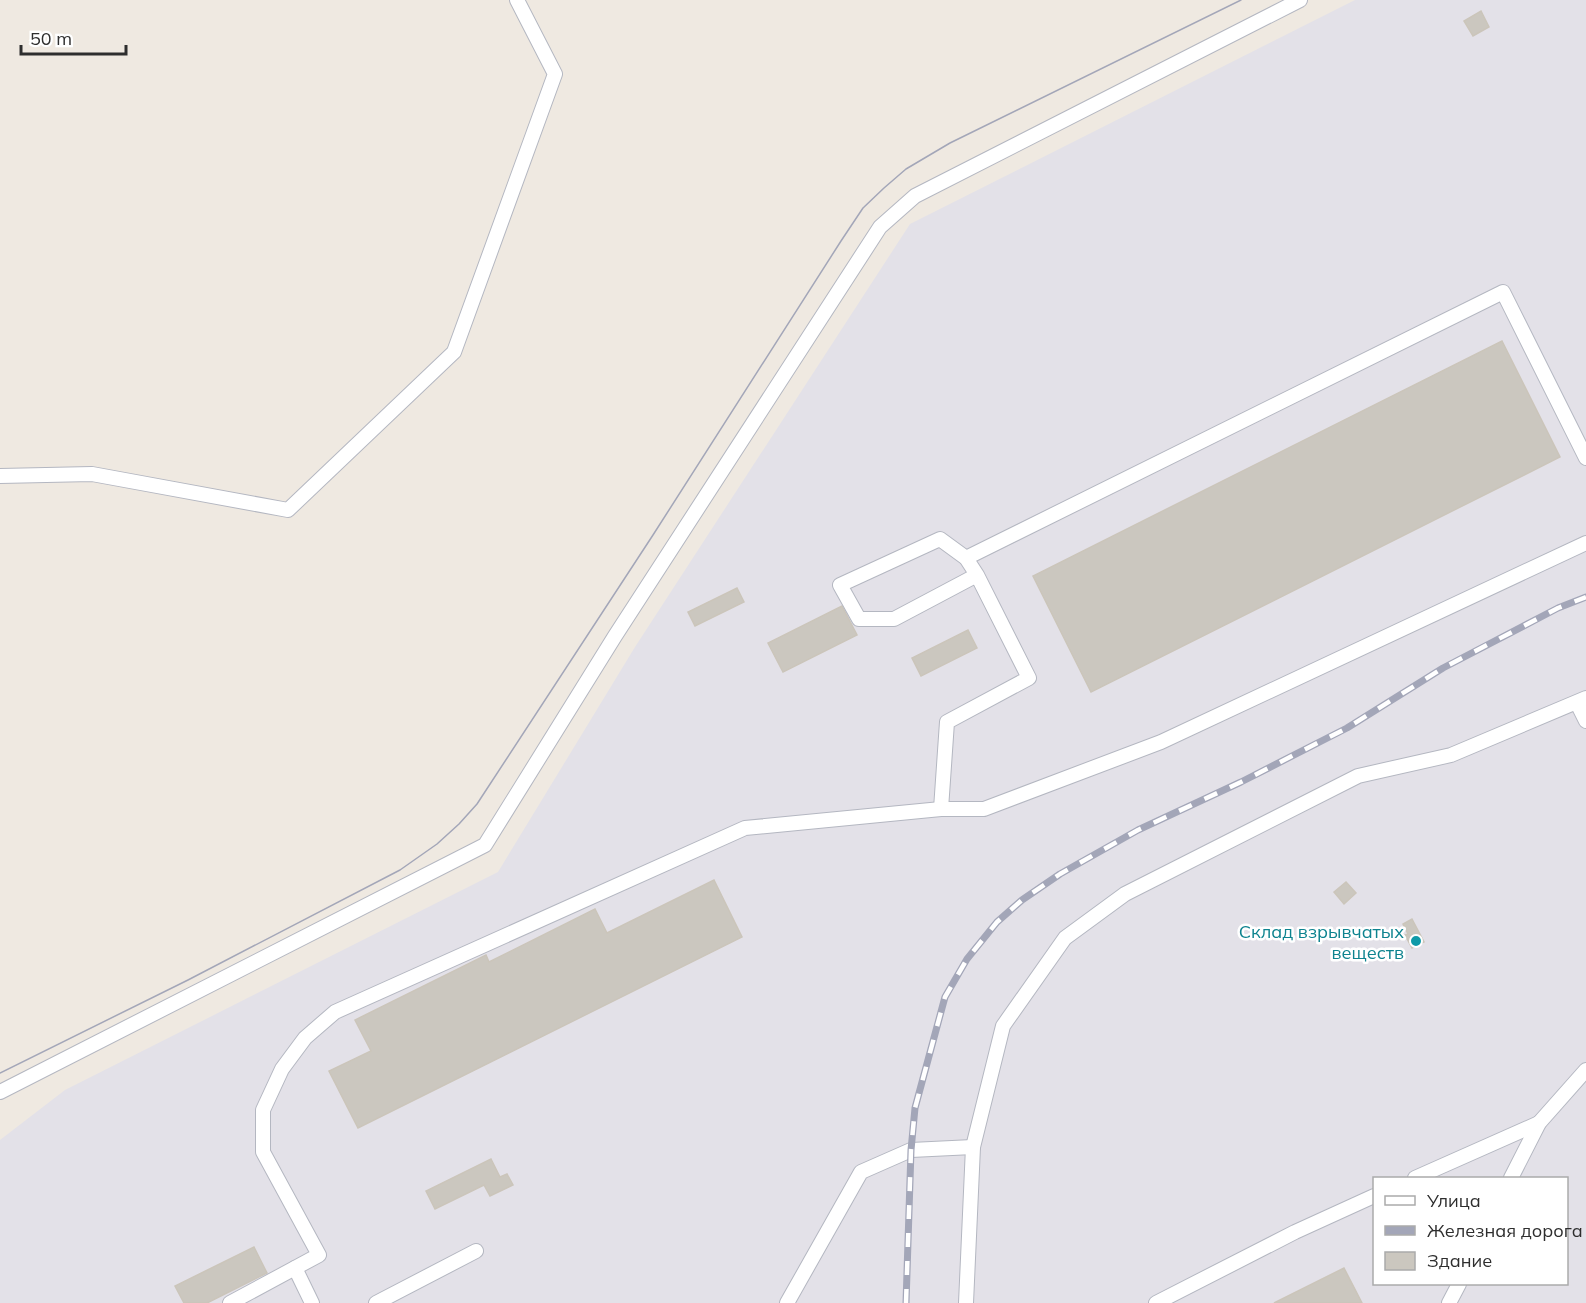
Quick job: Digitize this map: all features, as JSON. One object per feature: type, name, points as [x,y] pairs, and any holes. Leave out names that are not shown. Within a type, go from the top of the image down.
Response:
[{"type":"street","points":[[0,476],[92,474],[288,510],[454,352],[555,74],[517,0]]},
{"type":"street","points":[[0,1092],[485,845],[615,636],[880,227],[915,196],[1275,6],[1300,0]]},
{"type":"street","points":[[966,558],[1503,292],[1586,458]]},
{"type":"street","points":[[941,809],[947,722],[1029,678],[976,575],[966,558],[940,539],[840,585],[859,619],[894,619],[976,575]]},
{"type":"street","points":[[230,1303],[319,1255],[263,1152],[263,1110],[287,1061],[304,1038],[335,1012],[745,828],[941,809],[984,809],[1161,742],[1586,543]]},
{"type":"street","points":[[966,1303],[973,1148],[1003,1026],[1065,938],[1125,894],[1358,776],[1451,756],[1581,701],[1586,721]]},
{"type":"street","points":[[1512,1177],[1539,1124],[1586,1070]]},
{"type":"street","points":[[1420,1177],[1539,1124]]},
{"type":"street","points":[[787,1303],[861,1172],[910,1150],[973,1148]]},
{"type":"street","points":[[1156,1303],[1295,1232],[1373,1196]]},
{"type":"street","points":[[376,1303],[476,1251]]},
{"type":"street","points":[[295,1268],[312,1303]]},
{"type":"street","points":[[1449,1303],[1458,1285]]},
{"type":"shaded area","points":[[1355,0],[1586,0],[1586,1303],[0,1303],[0,1140],[65,1090],[498,872],[635,647],[910,224]]},
{"type":"building","points":[[1481,11],[1489,27],[1473,36],[1464,21]]},
{"type":"building","points":[[1502,341],[1560,457],[1091,692],[1033,576]]},
{"type":"building","points":[[737,588],[744,602],[695,626],[688,612]]},
{"type":"building","points":[[842,606],[857,635],[783,672],[768,643]]},
{"type":"building","points":[[968,630],[977,648],[921,676],[912,658]]},
{"type":"building","points":[[714,880],[742,937],[358,1128],[329,1071],[371,1051],[355,1020],[486,955],[489,962],[595,909],[607,933]]},
{"type":"building","points":[[1346,882],[1356,893],[1344,904],[1334,892]]},
{"type":"building","name":"Склад взрывчатых веществ","points":[[1412,919],[1424,942],[1412,948],[1405,935],[1408,934],[1403,924]]},
{"type":"building","points":[[491,1159],[500,1177],[507,1174],[513,1185],[490,1196],[484,1185],[435,1209],[426,1191]]},
{"type":"building","points":[[254,1247],[267,1273],[207,1303],[184,1303],[175,1286]]},
{"type":"building","points":[[1344,1268],[1362,1303],[1274,1303]]},
{"type":"tram line","points":[[0,1073],[188,980],[400,870],[437,844],[477,804],[863,208],[906,169],[950,143],[1241,0]]},
{"type":"railway","points":[[906,1303],[911,1150],[915,1108],[945,997],[967,959],[997,922],[1022,900],[1060,874],[1138,830],[1241,782],[1347,728],[1443,668],[1558,608],[1586,597]]},
{"type":"place","name":"Склад взрывчатых веществ","points":[[1416,941]]}]
